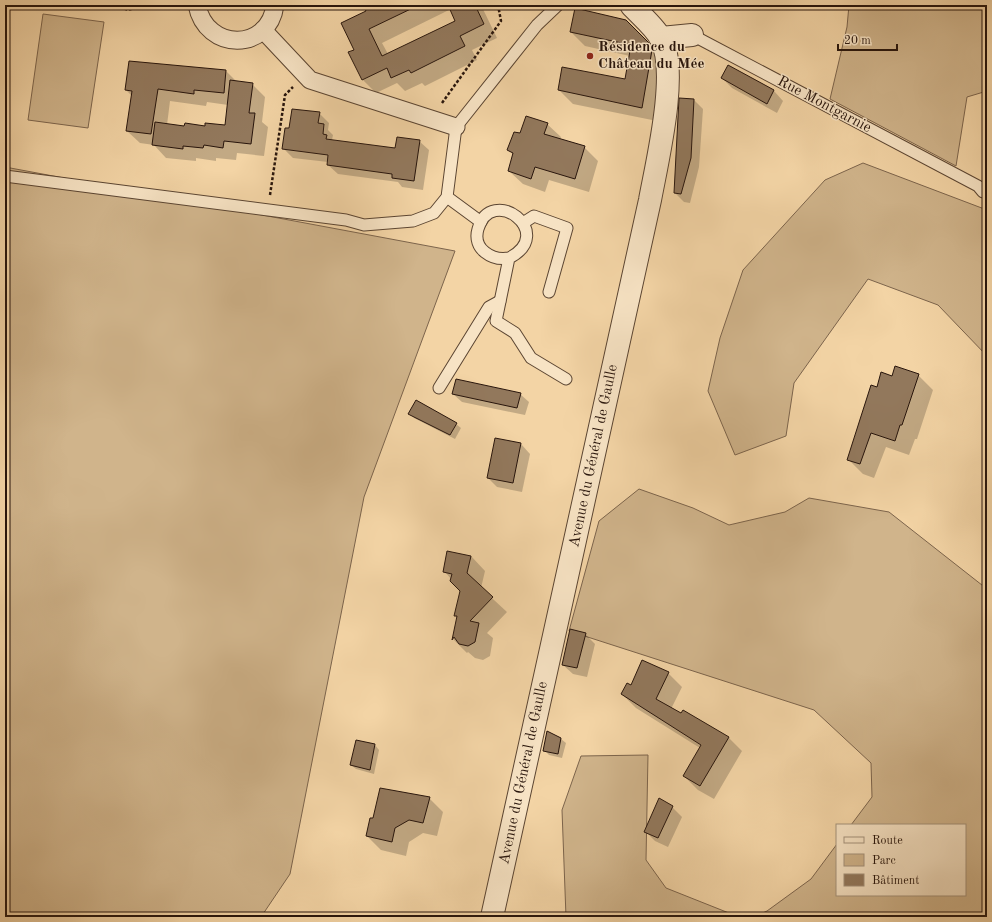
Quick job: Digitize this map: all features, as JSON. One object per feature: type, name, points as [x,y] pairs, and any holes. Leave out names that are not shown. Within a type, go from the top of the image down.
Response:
[{"type":"street","points":[[197,5],[204,24],[221,38],[232,40],[244,40],[263,30],[270,21],[275,5]]},
{"type":"street","name":"Avenue du Général de Gaulle","points":[[492,917],[650,200],[668,98],[666,51],[661,38],[631,5]]},
{"type":"street","points":[[263,30],[310,80],[456,127]]},
{"type":"street","name":"Rue Montgarnie","points":[[661,38],[692,35]]},
{"type":"lane","points":[[5,176],[346,220],[364,224],[414,221],[434,213],[447,197],[456,127],[537,25],[558,5]]},
{"type":"lane","name":"Rue Montgarnie","points":[[692,35],[978,186],[982,192]]},
{"type":"lane","points":[[447,197],[481,222]]},
{"type":"lane","points":[[503,210],[511,212],[523,223],[526,232],[526,240],[517,254],[501,260],[492,258],[485,253],[480,246],[477,238],[477,230],[486,215],[494,211],[503,210]]},
{"type":"lane","points":[[523,223],[534,216],[567,228],[549,292]]},
{"type":"lane","points":[[509,258],[496,321],[514,333],[531,358],[566,379]]},
{"type":"lane","points":[[439,388],[488,307],[500,301]]},
{"type":"path","points":[[115,5],[128,10],[144,5]]},
{"type":"path","points":[[427,117],[446,99],[501,22],[498,5]]},
{"type":"path","points":[[268,211],[285,95],[305,75]]},
{"type":"green space","points":[[849,5],[987,5],[987,91],[967,97],[956,166],[830,99],[847,27]]},
{"type":"green space","points":[[43,14],[104,22],[88,128],[28,120]]},
{"type":"green space","points":[[863,163],[987,210],[987,356],[938,305],[868,279],[794,383],[786,436],[735,455],[708,391],[720,338],[743,270],[825,180]]},
{"type":"green space","points":[[5,167],[455,251],[364,497],[290,874],[261,917],[5,917]]},
{"type":"green space","points":[[639,489],[693,508],[729,525],[785,512],[809,498],[889,512],[987,589],[987,917],[754,917],[767,911],[811,879],[836,845],[836,896],[966,896],[966,824],[852,824],[872,797],[871,763],[814,710],[569,631],[599,521]]},
{"type":"green space","points":[[648,755],[646,860],[666,888],[739,917],[566,917],[562,810],[581,756]]},
{"type":"building","points":[[363,5],[419,5],[369,29],[382,56],[455,21],[448,5],[475,5],[484,24],[460,36],[465,46],[411,73],[409,70],[391,78],[387,68],[362,80],[348,52],[354,50],[341,23],[366,11]]},
{"type":"building","points":[[575,8],[626,20],[648,42],[652,50],[642,108],[558,90],[562,67],[625,79],[631,45],[570,32]]},
{"type":"building","points":[[129,61],[226,70],[224,93],[194,90],[194,94],[158,89],[151,134],[126,131],[132,91],[125,90]]},
{"type":"building","points":[[728,65],[774,90],[767,104],[721,78]]},
{"type":"building","points":[[230,80],[253,83],[249,113],[255,113],[251,144],[224,141],[223,148],[204,145],[203,148],[183,146],[183,149],[152,145],[155,122],[184,126],[185,123],[205,126],[205,123],[225,125]]},
{"type":"building","points":[[679,98],[694,99],[691,158],[681,194],[674,193]]},
{"type":"building","points":[[292,109],[320,112],[318,123],[324,124],[323,134],[327,135],[326,139],[395,148],[397,137],[420,140],[414,181],[392,178],[392,174],[327,165],[328,155],[282,149],[285,128],[289,128]]},
{"type":"building","points":[[526,116],[548,123],[544,134],[585,146],[575,179],[535,167],[531,179],[508,171],[513,153],[507,150],[514,132],[520,133]]},
{"type":"building","points":[[895,366],[919,374],[895,441],[871,433],[860,464],[847,460],[871,385],[877,387],[881,372],[892,376]]},
{"type":"building","points":[[456,379],[521,393],[517,408],[452,394]]},
{"type":"building","points":[[416,400],[457,423],[450,435],[408,414]]},
{"type":"building","points":[[495,438],[521,443],[513,483],[487,478]]},
{"type":"building","points":[[447,551],[471,556],[467,573],[493,597],[470,621],[479,623],[475,642],[468,646],[459,644],[454,637],[452,640],[457,616],[454,616],[460,591],[450,581],[452,574],[443,572]]},
{"type":"building","points":[[570,629],[586,633],[577,668],[562,665]]},
{"type":"building","points":[[642,660],[669,672],[656,699],[681,713],[683,710],[729,737],[700,786],[683,776],[701,745],[621,694],[627,683],[631,685]]},
{"type":"building","points":[[547,731],[561,738],[558,754],[543,751]]},
{"type":"building","points":[[356,740],[375,744],[370,770],[350,765]]},
{"type":"building","points":[[380,788],[430,797],[423,823],[409,820],[395,828],[392,842],[366,836],[370,818],[373,818]]},
{"type":"building","points":[[659,798],[673,806],[658,838],[644,832]]},
{"type":"place","name":"Résidence du Château du Mée","points":[[590,56]]}]
